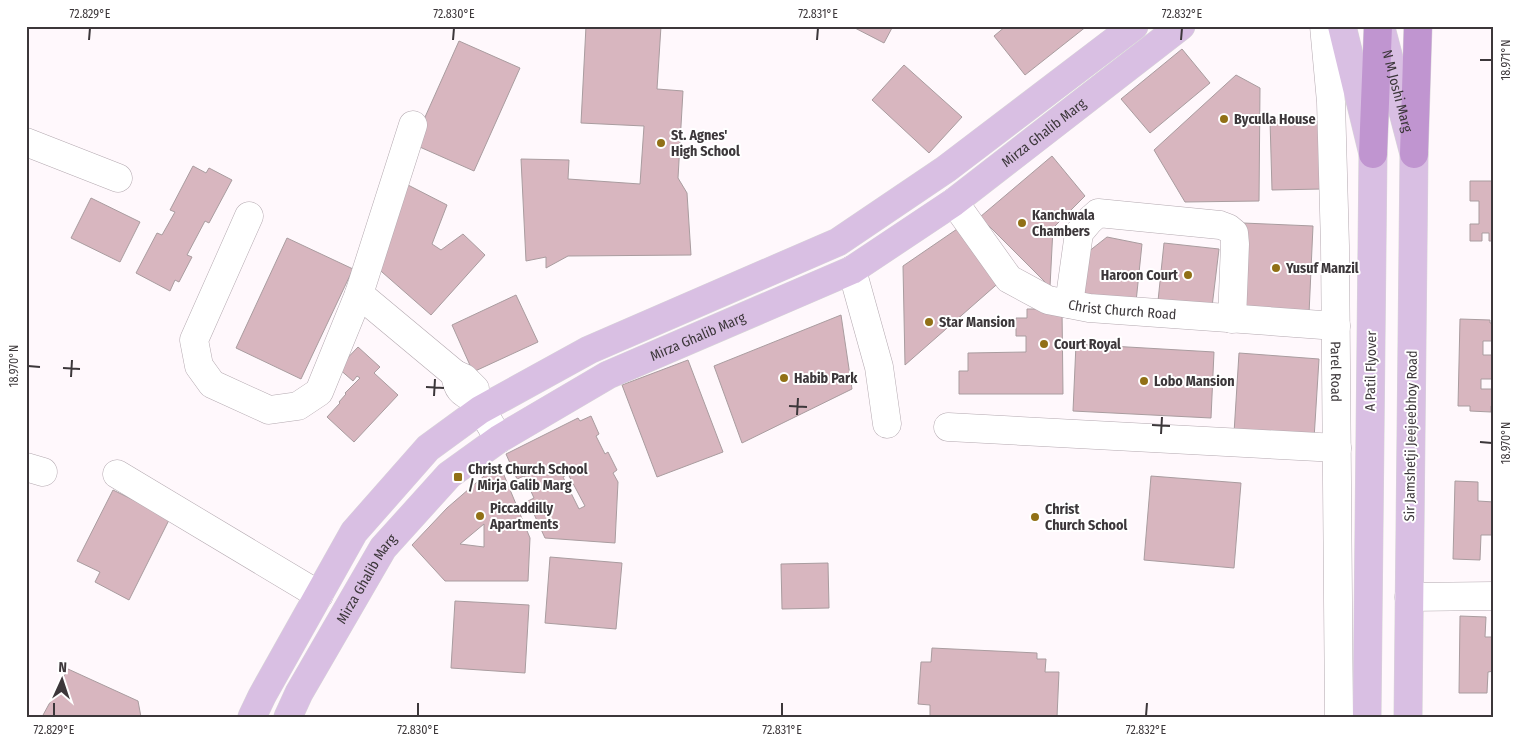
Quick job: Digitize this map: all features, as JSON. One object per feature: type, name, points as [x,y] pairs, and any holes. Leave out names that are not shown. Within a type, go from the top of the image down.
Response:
[{"type":"highway","name":"A Patil Flyover","points":[[1373,154],[1379,26]]},
{"type":"highway","points":[[1414,154],[1418,26]]},
{"type":"main road","points":[[252,717],[354,532],[428,448],[477,405],[589,350],[838,242],[946,168],[1134,26]]},
{"type":"main road","name":"Mirza Ghalib Marg","points":[[288,717],[299,693],[383,548],[449,475],[499,439],[608,375],[852,270],[954,202],[1181,26]]},
{"type":"main road","points":[[1342,26],[1373,154]]},
{"type":"main road","name":"N M Joshi Marg","points":[[1379,26],[1414,154]]},
{"type":"main road","name":"A Patil Flyover","points":[[1367,717],[1373,154]]},
{"type":"main road","name":"Sir Jamshetji Jeejeebhoy Road","points":[[1408,717],[1414,154]]},
{"type":"street","name":"Parel Road","points":[[1324,26],[1331,102],[1335,246],[1339,717]]},
{"type":"street","points":[[249,216],[194,340],[198,366],[212,384],[269,410],[298,406],[319,392],[359,294],[413,125]]},
{"type":"street","points":[[26,142],[118,178]]},
{"type":"street","name":"Christ Church Road","points":[[954,202],[1008,279],[1048,300],[1089,308],[1336,326]]},
{"type":"street","points":[[1070,304],[1079,233],[1098,213],[1220,225],[1228,228],[1234,233],[1235,244],[1232,319]]},
{"type":"street","points":[[852,270],[879,367],[887,424]]},
{"type":"street","points":[[359,294],[455,374],[456,384],[463,394],[477,405],[499,439]]},
{"type":"street","points":[[948,427],[1337,448]]},
{"type":"street","points":[[118,474],[319,595]]},
{"type":"street","points":[[1410,597],[1494,596]]},
{"type":"building","name":"St. Agnes' High School","points":[[586,26],[661,26],[657,89],[683,91],[678,178],[687,193],[691,255],[568,256],[546,268],[546,257],[526,261],[521,159],[569,160],[568,179],[640,184],[644,126],[581,123]]},
{"type":"building","points":[[851,26],[893,26],[884,43]]},
{"type":"building","points":[[1006,26],[1087,26],[1025,75],[994,36]]},
{"type":"building","points":[[459,41],[520,68],[474,171],[413,144]]},
{"type":"building","points":[[1182,49],[1210,83],[1150,133],[1121,99]]},
{"type":"building","points":[[904,65],[962,117],[929,153],[872,100]]},
{"type":"building","name":"Byculla House","points":[[1236,75],[1260,88],[1259,201],[1185,202],[1154,150]]},
{"type":"building","points":[[1320,118],[1322,189],[1272,190],[1270,120]]},
{"type":"building","name":"Kanchwala Chambers","points":[[1052,156],[1085,196],[1053,228],[1050,287],[980,217]]},
{"type":"building","points":[[193,166],[206,173],[209,168],[232,180],[209,223],[205,221],[187,255],[192,257],[179,282],[175,280],[170,291],[136,273],[157,233],[162,235],[175,212],[170,210]]},
{"type":"building","points":[[1470,181],[1494,181],[1494,241],[1489,241],[1489,233],[1482,233],[1482,241],[1470,241],[1470,224],[1479,224],[1479,201],[1470,201]]},
{"type":"building","points":[[408,185],[447,205],[432,244],[441,250],[463,234],[485,255],[431,315],[374,265]]},
{"type":"building","points":[[91,198],[140,222],[120,262],[71,238]]},
{"type":"building","name":"Yusuf Manzil","points":[[1243,223],[1313,226],[1309,314],[1239,311]]},
{"type":"building","name":"Star Mansion","points":[[960,227],[1003,279],[905,365],[903,266]]},
{"type":"building","points":[[1107,237],[1142,244],[1136,302],[1084,296],[1088,252]]},
{"type":"building","points":[[287,238],[353,269],[301,379],[236,348]]},
{"type":"building","name":"Haroon Court","points":[[1164,243],[1219,249],[1212,307],[1158,301]]},
{"type":"building","points":[[516,295],[538,342],[473,372],[452,325]]},
{"type":"building","name":"Court Royal","points":[[1027,309],[1062,309],[1063,394],[959,394],[959,371],[968,371],[968,353],[1026,352],[1026,336],[1016,336],[1016,318],[1027,318]]},
{"type":"building","name":"Habib Park","points":[[841,315],[852,389],[742,443],[714,366]]},
{"type":"building","points":[[1460,319],[1490,320],[1490,323],[1493,323],[1492,341],[1483,341],[1483,355],[1494,355],[1494,379],[1481,379],[1481,389],[1494,389],[1494,406],[1491,406],[1491,412],[1470,411],[1470,406],[1458,406]]},
{"type":"building","name":"Lobo Mansion","points":[[1076,344],[1214,352],[1211,418],[1073,411]]},
{"type":"building","points":[[358,347],[380,367],[374,373],[398,395],[354,442],[327,417],[340,403],[345,393],[360,378],[357,376],[353,381],[338,368]]},
{"type":"building","points":[[1239,353],[1319,359],[1314,439],[1234,433]]},
{"type":"building","points":[[688,360],[723,452],[657,477],[622,385]]},
{"type":"building","points":[[591,416],[599,434],[596,436],[605,454],[608,452],[617,470],[613,473],[618,482],[615,543],[545,538],[528,501],[534,498],[524,476],[517,479],[506,454],[578,418],[580,421]],"holes":[[[568,474],[585,506],[579,509],[563,477]]]},
{"type":"building","name":"Piccaddilly Apartments","points":[[499,463],[530,538],[528,581],[445,581],[412,545],[447,508]],"holes":[[[484,524],[484,547],[460,544]]]},
{"type":"building","points":[[1151,476],[1241,483],[1234,568],[1144,560]]},
{"type":"building","points":[[1455,481],[1478,482],[1478,501],[1494,502],[1494,535],[1481,535],[1480,560],[1453,559]]},
{"type":"building","points":[[113,490],[170,518],[129,600],[95,582],[100,572],[77,561]]},
{"type":"building","points":[[550,557],[622,563],[616,629],[545,623]]},
{"type":"building","points":[[828,563],[829,608],[782,609],[781,564]]},
{"type":"building","points":[[455,601],[529,605],[525,673],[451,668]]},
{"type":"building","points":[[1460,616],[1486,617],[1485,637],[1494,637],[1494,671],[1488,672],[1487,693],[1459,693]]},
{"type":"building","points":[[932,648],[1037,653],[1037,659],[1046,659],[1045,672],[1059,672],[1057,717],[930,717],[930,705],[918,704],[921,662],[931,662]]},
{"type":"building","points":[[68,669],[138,701],[141,717],[42,717]]},
{"type":"place","name":"Byculla House","points":[[1224,119]]},
{"type":"place","name":"St. Agnes' High School","points":[[661,143]]},
{"type":"place","name":"Kanchwala Chambers","points":[[1022,223]]},
{"type":"place","name":"Yusuf Manzil","points":[[1276,268]]},
{"type":"place","name":"Haroon Court","points":[[1188,275]]},
{"type":"place","name":"Star Mansion","points":[[929,322]]},
{"type":"place","name":"Court Royal","points":[[1044,344]]},
{"type":"place","name":"Habib Park","points":[[784,378]]},
{"type":"place","name":"Lobo Mansion","points":[[1144,381]]},
{"type":"place","name":"Christ Church School / Mirja Galib Marg","points":[[458,477]]},
{"type":"place","name":"Piccaddilly Apartments","points":[[480,516]]},
{"type":"place","name":"Christ Church School","points":[[1035,517]]}]
